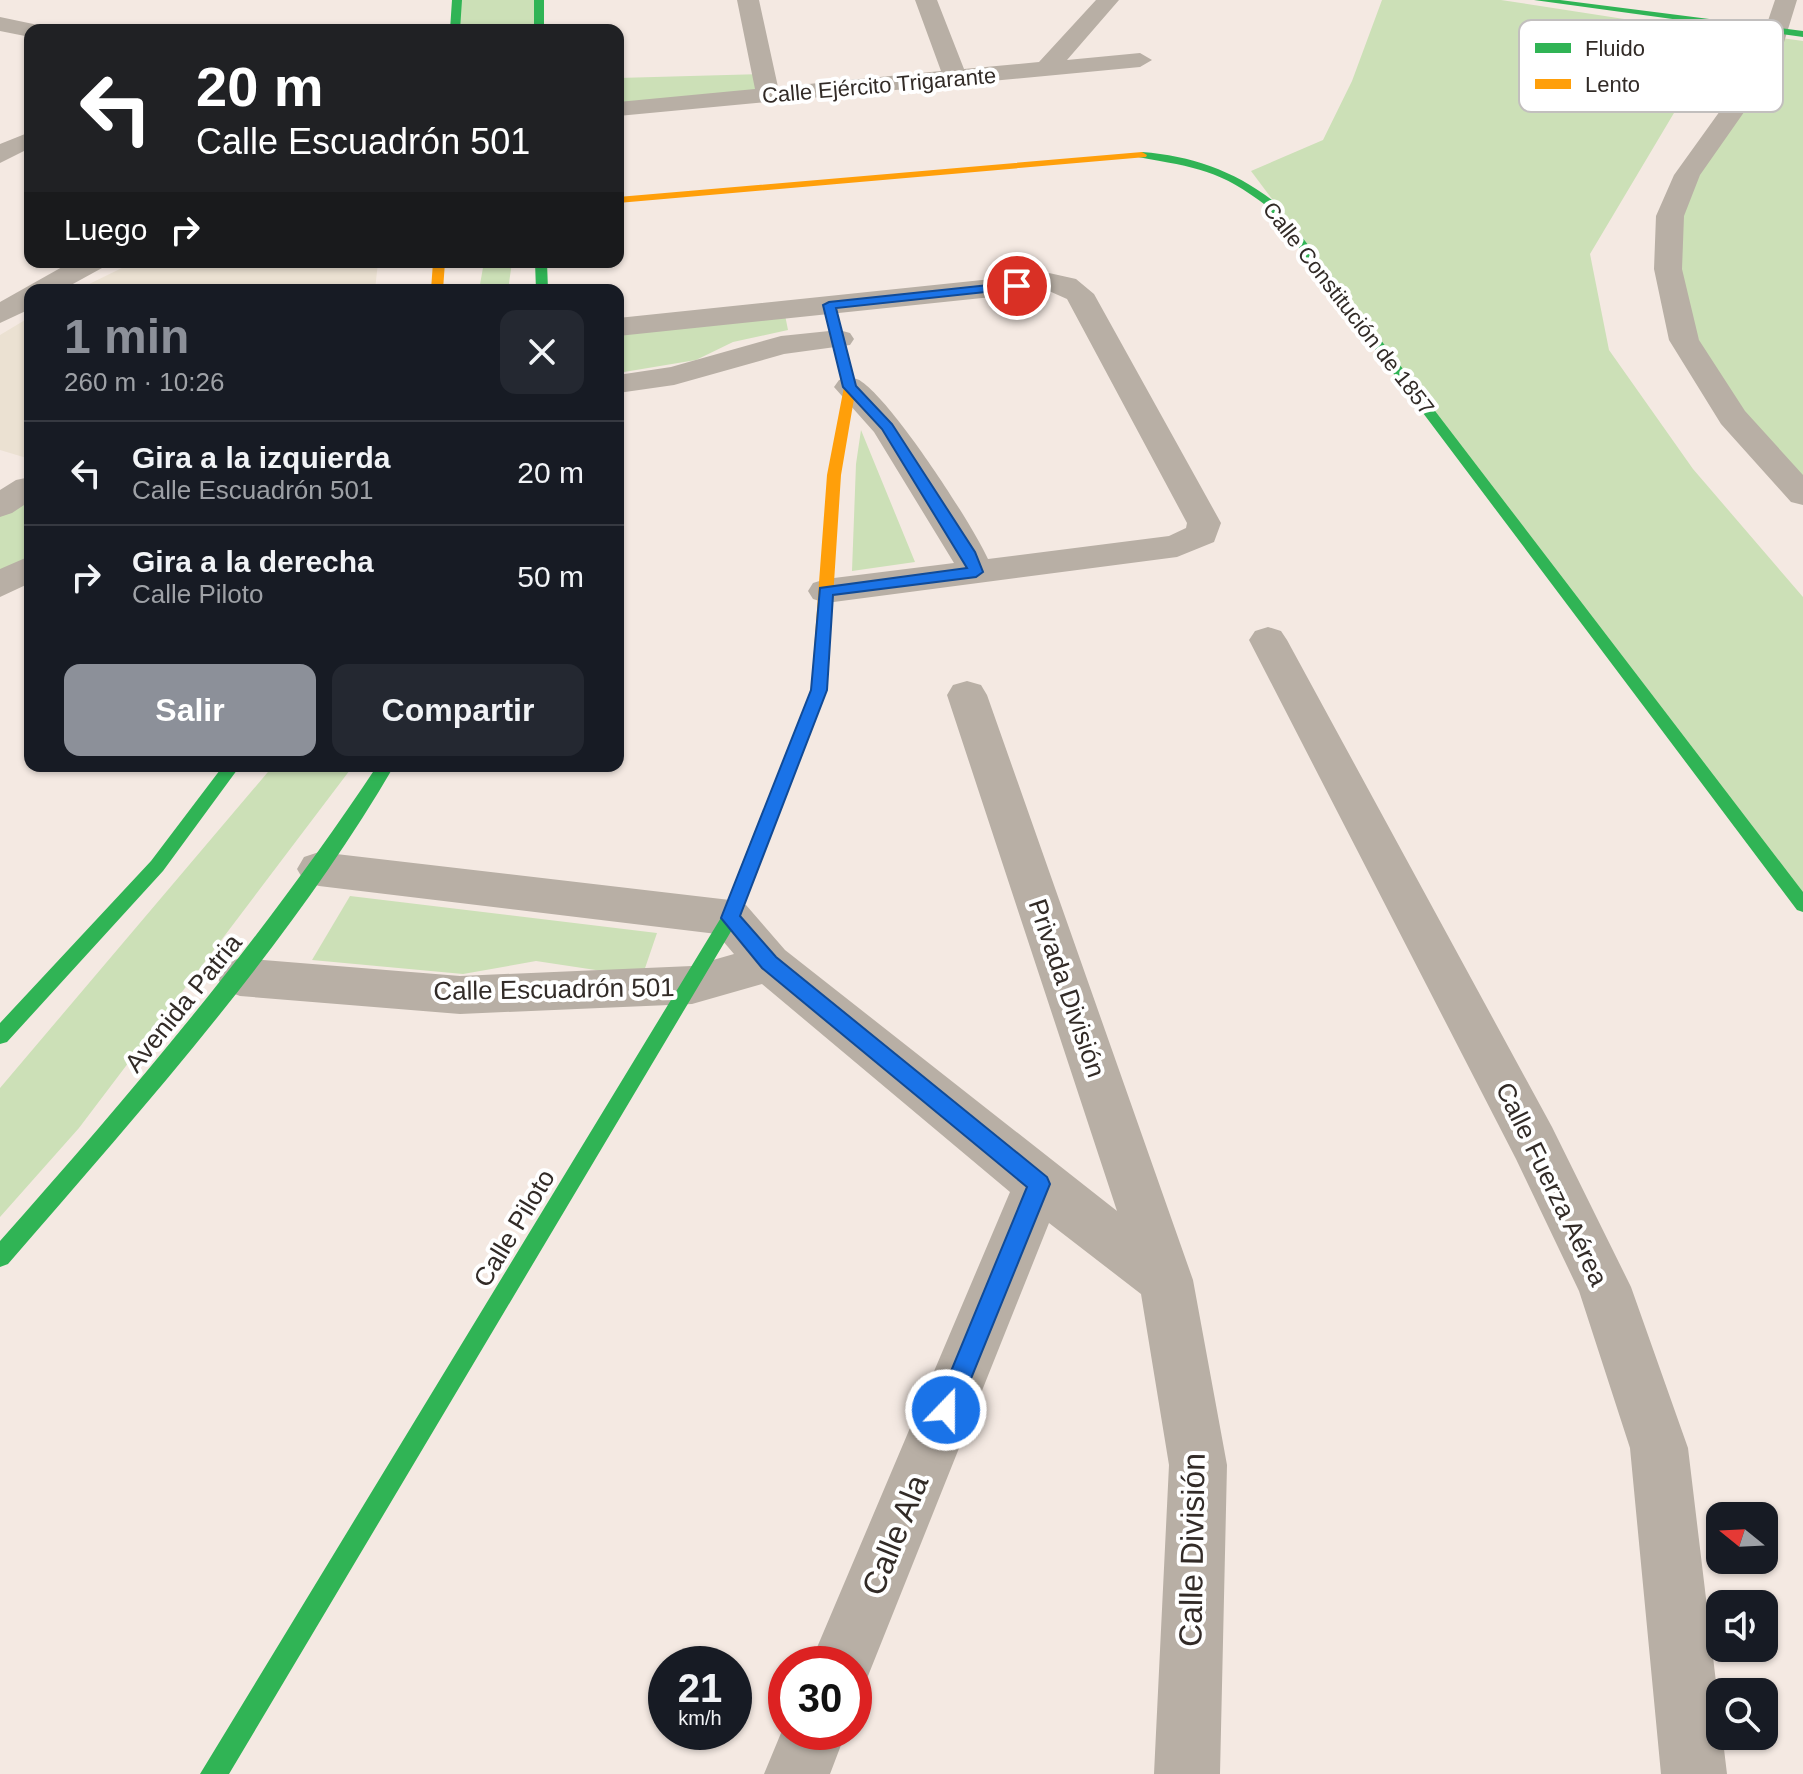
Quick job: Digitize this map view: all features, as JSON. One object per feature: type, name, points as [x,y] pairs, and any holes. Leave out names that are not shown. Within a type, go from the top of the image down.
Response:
[{"type":"street","points":[[455,24],[457,0]]},
{"type":"street","points":[[539,0],[539,24]]},
{"type":"street","points":[[748,0],[765,85]]},
{"type":"street","points":[[926,0],[955,77]]},
{"type":"street","points":[[1046,69],[1108,0]]},
{"type":"street","points":[[1539,0],[1696,20]]},
{"type":"street","points":[[1786,0],[1790,32]]},
{"type":"street","points":[[0,24],[24,29]]},
{"type":"street","name":"Calle Ejército Trigarante","points":[[624,108],[765,85],[955,77],[1140,60]]},
{"type":"street","name":"Calle Ejército Trigarante","points":[[695,77],[765,85]]},
{"type":"street","points":[[1731,112],[1687,175],[1670,216],[1668,269],[1684,340],[1732,417],[1803,495]]},
{"type":"street","points":[[0,132],[24,138]]},
{"type":"street","points":[[0,155],[24,142]]},
{"type":"street","name":"Calle Constitución de 1857","points":[[624,199],[1128,155],[1199,161],[1248,182],[1272,205],[1803,905]]},
{"type":"street","points":[[52,284],[81,268]]},
{"type":"street","points":[[624,326],[1049,282],[1074,289],[1204,523],[1202,534],[1177,546],[826,591]]},
{"type":"street","points":[[0,314],[24,300]]},
{"type":"street","points":[[829,305],[850,387],[887,427],[967,552],[976,572]]},
{"type":"street","points":[[624,383],[674,376],[781,345],[839,339]]},
{"type":"street","name":"Calle Piloto","points":[[214,1774],[730,918],[819,690],[834,475],[850,387]]},
{"type":"street","points":[[0,506],[19,484]]},
{"type":"street","points":[[0,585],[24,571]]},
{"type":"street","name":"Calle Fuerza Aérea","points":[[1268,640],[1534,1143],[1604,1287],[1659,1448],[1694,1774]]},
{"type":"street","name":"Privada División","points":[[967,695],[1166,1280]]},
{"type":"street","points":[[0,1036],[157,866],[228,772]]},
{"type":"street","name":"Avenida Patria","points":[[0,1257],[211,1015],[319,869],[382,772]]},
{"type":"street","points":[[319,869],[730,918],[769,963],[1039,1184],[1166,1280]]},
{"type":"street","name":"Calle Escuadrón 501","points":[[240,977],[460,995],[692,985],[769,963]]},
{"type":"street","name":"Calle Ala","points":[[849,1646],[1039,1184]]},
{"type":"street","name":"Calle División","points":[[1166,1280],[1198,1465],[1187,1774]]},
{"type":"street","points":[[797,1774],[807,1750]]},
{"type":"shaded area","points":[[122,268],[377,268],[376,284],[89,284]]},
{"type":"shaded area","points":[[24,321],[24,457],[0,450],[0,335]]},
{"type":"green space","points":[[457,0],[538,0],[537,24],[455,24]]},
{"type":"green space","points":[[1382,0],[1501,0],[1630,20],[1519,20],[1519,112],[1675,112],[1590,254],[1609,350],[1693,469],[1803,597],[1803,908],[1251,171],[1323,140],[1352,81]]},
{"type":"green space","points":[[1783,38],[1803,41],[1803,496],[1732,417],[1668,269],[1687,175],[1727,112],[1783,112]]},
{"type":"green space","points":[[763,74],[768,95],[624,108],[624,78]]},
{"type":"green space","points":[[483,268],[511,268],[509,284],[480,284]]},
{"type":"green space","points":[[785,315],[788,330],[733,342],[696,360],[624,372],[624,333]]},
{"type":"green space","points":[[861,430],[915,562],[852,571],[856,464]]},
{"type":"green space","points":[[24,491],[24,570],[0,585],[0,507]]},
{"type":"green space","points":[[268,772],[348,772],[79,1128],[0,1217],[0,1088]]},
{"type":"green space","points":[[350,896],[657,933],[642,977],[536,961],[463,974],[312,960]]},
{"type":"traffic: fast","points":[[455,24],[457,0]]},
{"type":"traffic: fast","points":[[539,0],[539,24]]},
{"type":"traffic: fast","points":[[1539,0],[1694,20]]},
{"type":"traffic: fast","points":[[1783,31],[1803,34]]},
{"type":"traffic: fast","points":[[1142,155],[1178,159],[1212,168],[1272,205],[1803,905]]},
{"type":"traffic: fast","points":[[541,268],[542,284]]},
{"type":"traffic: fast","points":[[0,1036],[157,866],[228,772]]},
{"type":"traffic: fast","points":[[0,1257],[203,1019],[298,895],[382,772]]},
{"type":"traffic: fast","points":[[214,1774],[730,918],[752,861]]},
{"type":"traffic: slow","points":[[624,199],[1142,155]]},
{"type":"traffic: slow","points":[[437,284],[439,268]]},
{"type":"traffic: slow","points":[[752,861],[819,690],[834,475],[850,387],[829,305]]},
{"type":"route","points":[[946,1410],[1039,1184],[769,963],[730,918],[819,690],[826,591],[976,572],[967,552],[887,427],[850,387],[829,305],[1017,286]]}]
